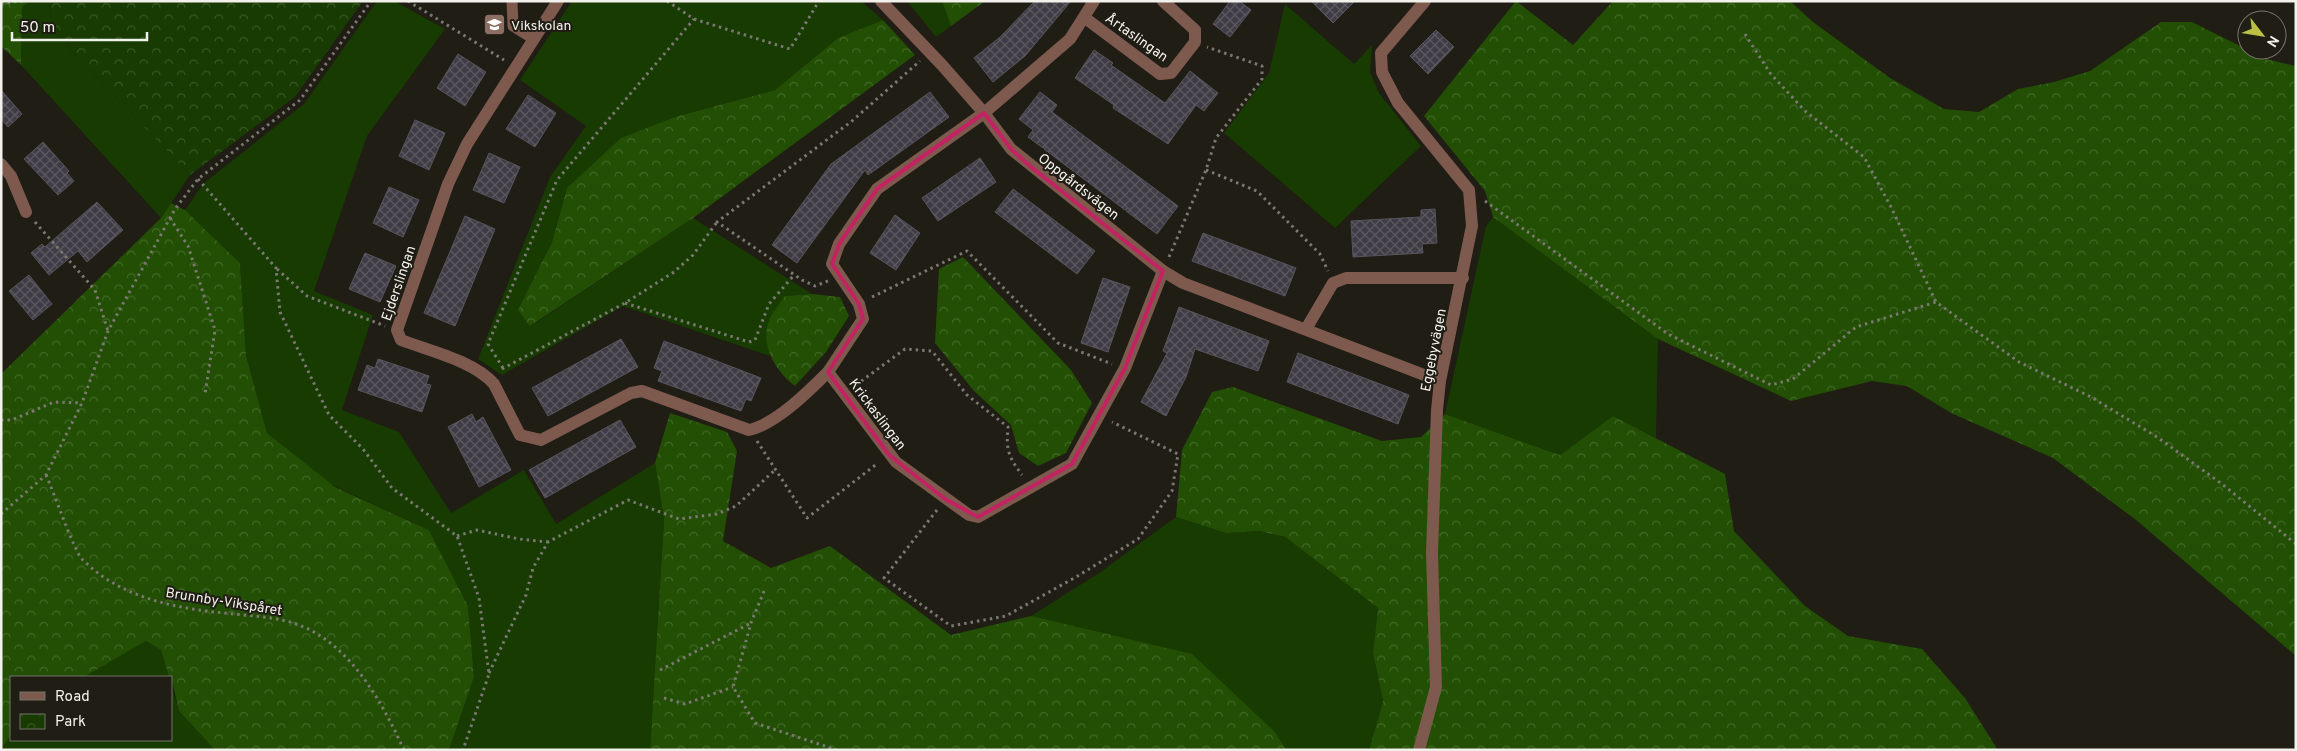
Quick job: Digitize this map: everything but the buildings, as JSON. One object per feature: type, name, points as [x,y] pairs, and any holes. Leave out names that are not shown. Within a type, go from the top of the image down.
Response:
[{"type":"street","name":"Ejderslingan","points":[[489,377],[473,367],[401,340],[397,330],[448,184],[467,144],[558,1]]},
{"type":"street","name":"Oppgårdsvägen","points":[[881,1],[930,52],[984,113],[1011,149],[1162,271],[1182,283],[1440,381]]},
{"type":"street","name":"Årtaslingan","points":[[984,113],[1070,39],[1094,1]]},
{"type":"street","points":[[1163,1],[1195,30],[1195,42]]},
{"type":"street","points":[[1426,1],[1381,52],[1382,72],[1398,103],[1469,190]]},
{"type":"street","name":"Årtaslingan","points":[[1085,18],[1160,74],[1171,73],[1195,42]]},
{"type":"street","points":[[489,377],[520,435],[541,440],[631,394],[642,391],[749,434],[762,427],[813,387],[828,372],[863,319],[859,304],[832,264],[839,244],[877,190],[984,113]]},
{"type":"street","points":[[1,164],[11,176],[26,212]]},
{"type":"street","name":"Eggebyvägen","points":[[1419,750],[1436,687],[1432,553],[1437,410],[1440,381],[1463,278],[1472,226],[1469,190]]},
{"type":"street","name":"Krickaslingan","points":[[828,372],[889,455],[945,499],[969,515],[978,517],[1072,464],[1125,368],[1162,271]]},
{"type":"street","points":[[1306,329],[1329,276],[1346,278],[1463,278]]},
{"type":"lane","points":[[512,1],[513,26],[534,39]]},
{"type":"path","points":[[1,3],[23,1]]},
{"type":"path","points":[[1,514],[46,475],[82,403],[108,330],[170,218],[198,179],[300,100],[371,1]]},
{"type":"path","points":[[408,1],[516,67]]},
{"type":"path","points":[[667,1],[694,19],[790,49],[819,1]]},
{"type":"path","points":[[502,368],[488,344],[557,180],[694,19]]},
{"type":"path","points":[[1745,34],[1770,73],[1805,110],[1864,157],[1891,207],[1936,302],[2019,362],[2091,397],[2157,437],[2222,484],[2296,544]]},
{"type":"path","points":[[1162,271],[1206,170],[1216,138],[1262,79],[1262,66],[1195,42]]},
{"type":"path","points":[[489,377],[502,368],[625,303],[674,272],[693,256],[717,222],[852,121],[930,52]]},
{"type":"path","points":[[1206,170],[1257,191],[1320,254],[1329,276]]},
{"type":"path","points":[[198,179],[276,268],[307,296],[397,330]]},
{"type":"path","points":[[1469,190],[1668,334],[1771,385],[1793,379],[1856,327],[1936,302]]},
{"type":"path","points":[[26,212],[95,290],[108,330]]},
{"type":"path","points":[[170,218],[188,246],[215,330],[205,394]]},
{"type":"path","points":[[717,222],[794,275],[815,286],[824,284],[837,274]]},
{"type":"path","points":[[872,305],[869,299],[967,251],[1058,343],[1125,368]]},
{"type":"path","points":[[276,268],[280,312],[329,415],[363,449],[392,488],[457,536],[479,598],[489,674]]},
{"type":"path","points":[[625,303],[748,342],[755,340],[760,334],[762,319],[769,304],[794,275]]},
{"type":"path","points":[[844,394],[905,349],[932,351],[968,395],[1008,426],[1006,448],[1011,461],[1032,487]]},
{"type":"path","points":[[1,420],[12,420],[54,402],[82,403]]},
{"type":"path","points":[[939,508],[884,578],[951,626],[1006,616],[1076,577],[1138,539],[1172,491],[1178,454],[1098,415]]},
{"type":"path","points":[[749,434],[758,442]]},
{"type":"path","points":[[749,434],[758,442],[807,518],[889,455]]},
{"type":"path","points":[[758,442],[765,437]]},
{"type":"path","points":[[463,750],[489,674],[526,595],[533,568],[548,542],[628,500],[679,519],[717,514],[736,506],[776,469]]},
{"type":"path","name":"Brunnby-Vikspåret","points":[[46,475],[80,558],[119,587],[170,606],[261,616],[299,626],[330,644],[354,667],[376,694],[404,750]]},
{"type":"path","points":[[931,502],[946,513]]},
{"type":"path","points":[[457,536],[477,530],[519,539],[548,542]]},
{"type":"path","points":[[764,590],[751,622],[733,687],[755,723],[837,750]]},
{"type":"path","points":[[660,670],[751,622]]},
{"type":"path","points":[[664,698],[685,704],[733,687]]},
{"type":"highlighted area","points":[[984,113],[1011,149],[1031,167],[1163,271],[1125,368],[1072,464],[978,517],[945,499],[889,455],[828,372],[863,319],[859,304],[832,264],[839,244],[877,189]]},
{"type":"green space","points":[[1,1],[31,1],[22,7],[21,65],[1,46]]},
{"type":"green space","points":[[31,1],[49,1],[52,22],[69,48],[190,175],[161,218],[21,65],[22,7]]},
{"type":"green space","points":[[49,1],[363,1],[295,97],[190,175],[69,48],[52,22]]},
{"type":"green space","points":[[377,1],[394,1],[445,29],[367,136],[314,291],[373,315],[342,410],[399,432],[451,513],[524,470],[556,524],[655,463],[664,519],[650,750],[449,750],[474,677],[468,606],[429,530],[330,484],[267,433],[246,355],[240,263],[185,210],[204,183],[304,104]]},
{"type":"green space","points":[[572,1],[861,1],[883,20],[838,38],[775,90],[678,116],[567,188],[552,242],[519,310],[531,326],[693,218],[812,294],[785,296],[768,324],[767,338],[770,356],[623,306],[502,375],[478,359],[550,177],[586,126],[520,80]]},
{"type":"green space","points":[[907,1],[942,1],[951,26],[936,37]]},
{"type":"green space","points":[[942,1],[985,1],[951,26]]},
{"type":"green space","points":[[1516,1],[1573,45],[1613,1],[1790,1],[1813,22],[1890,78],[1944,109],[1979,112],[2018,89],[2054,82],[2090,71],[2161,22],[2192,22],[2237,44],[2237,60],[2270,60],[2296,66],[2296,656],[2136,520],[2053,458],[1951,413],[1907,386],[1872,381],[1791,401],[1658,339],[1493,217],[1485,191],[1424,116]]},
{"type":"green space","points":[[1285,4],[1354,64],[1372,45],[1370,72],[1379,93],[1421,146],[1335,228],[1224,133],[1269,73]]},
{"type":"green space","points":[[883,20],[915,55],[693,218],[530,326],[518,310],[552,242],[567,188],[621,138],[678,116],[775,90],[838,38]]},
{"type":"green space","points":[[171,203],[185,210],[240,263],[246,355],[267,433],[335,487],[429,530],[468,606],[474,677],[449,750],[215,750],[179,711],[172,676],[169,676],[161,650],[146,641],[86,676],[10,676],[10,736],[1,750],[1,374],[161,218]]},
{"type":"green space","points":[[1493,217],[1658,339],[1656,438],[1613,416],[1560,455],[1445,414],[1486,226]]},
{"type":"green space","points":[[963,257],[1071,370],[1092,403],[1066,453],[1038,466],[1019,453],[1011,425],[974,391],[935,343],[939,269]]},
{"type":"green space","points":[[812,294],[840,297],[849,316],[826,352],[795,386],[781,372],[770,355],[766,336],[767,326],[771,316],[785,296]]},
{"type":"green space","points":[[1233,387],[1382,441],[1421,437],[1445,414],[1560,455],[1613,416],[1725,474],[1734,531],[1805,606],[1848,636],[1922,649],[1965,698],[1998,750],[1369,750],[1383,701],[1373,653],[1378,608],[1285,537],[1260,531],[1226,533],[1176,517],[1182,450],[1212,392]]},
{"type":"green space","points":[[670,413],[727,432],[737,451],[723,541],[771,568],[830,546],[951,635],[1031,616],[1192,654],[1276,733],[1286,750],[650,750],[664,519],[655,463]]},
{"type":"green space","points":[[1176,517],[1226,533],[1260,531],[1285,537],[1378,608],[1373,653],[1383,701],[1369,750],[1286,750],[1276,733],[1031,616],[1099,573]]},
{"type":"green space","points":[[146,641],[161,650],[169,676],[86,676]]},
{"type":"green space","points":[[172,688],[179,711],[215,750],[2,750],[7,737],[10,735],[10,741],[172,741]]},
{"type":"place","name":"Vikskolan","points":[[495,25]]}]
